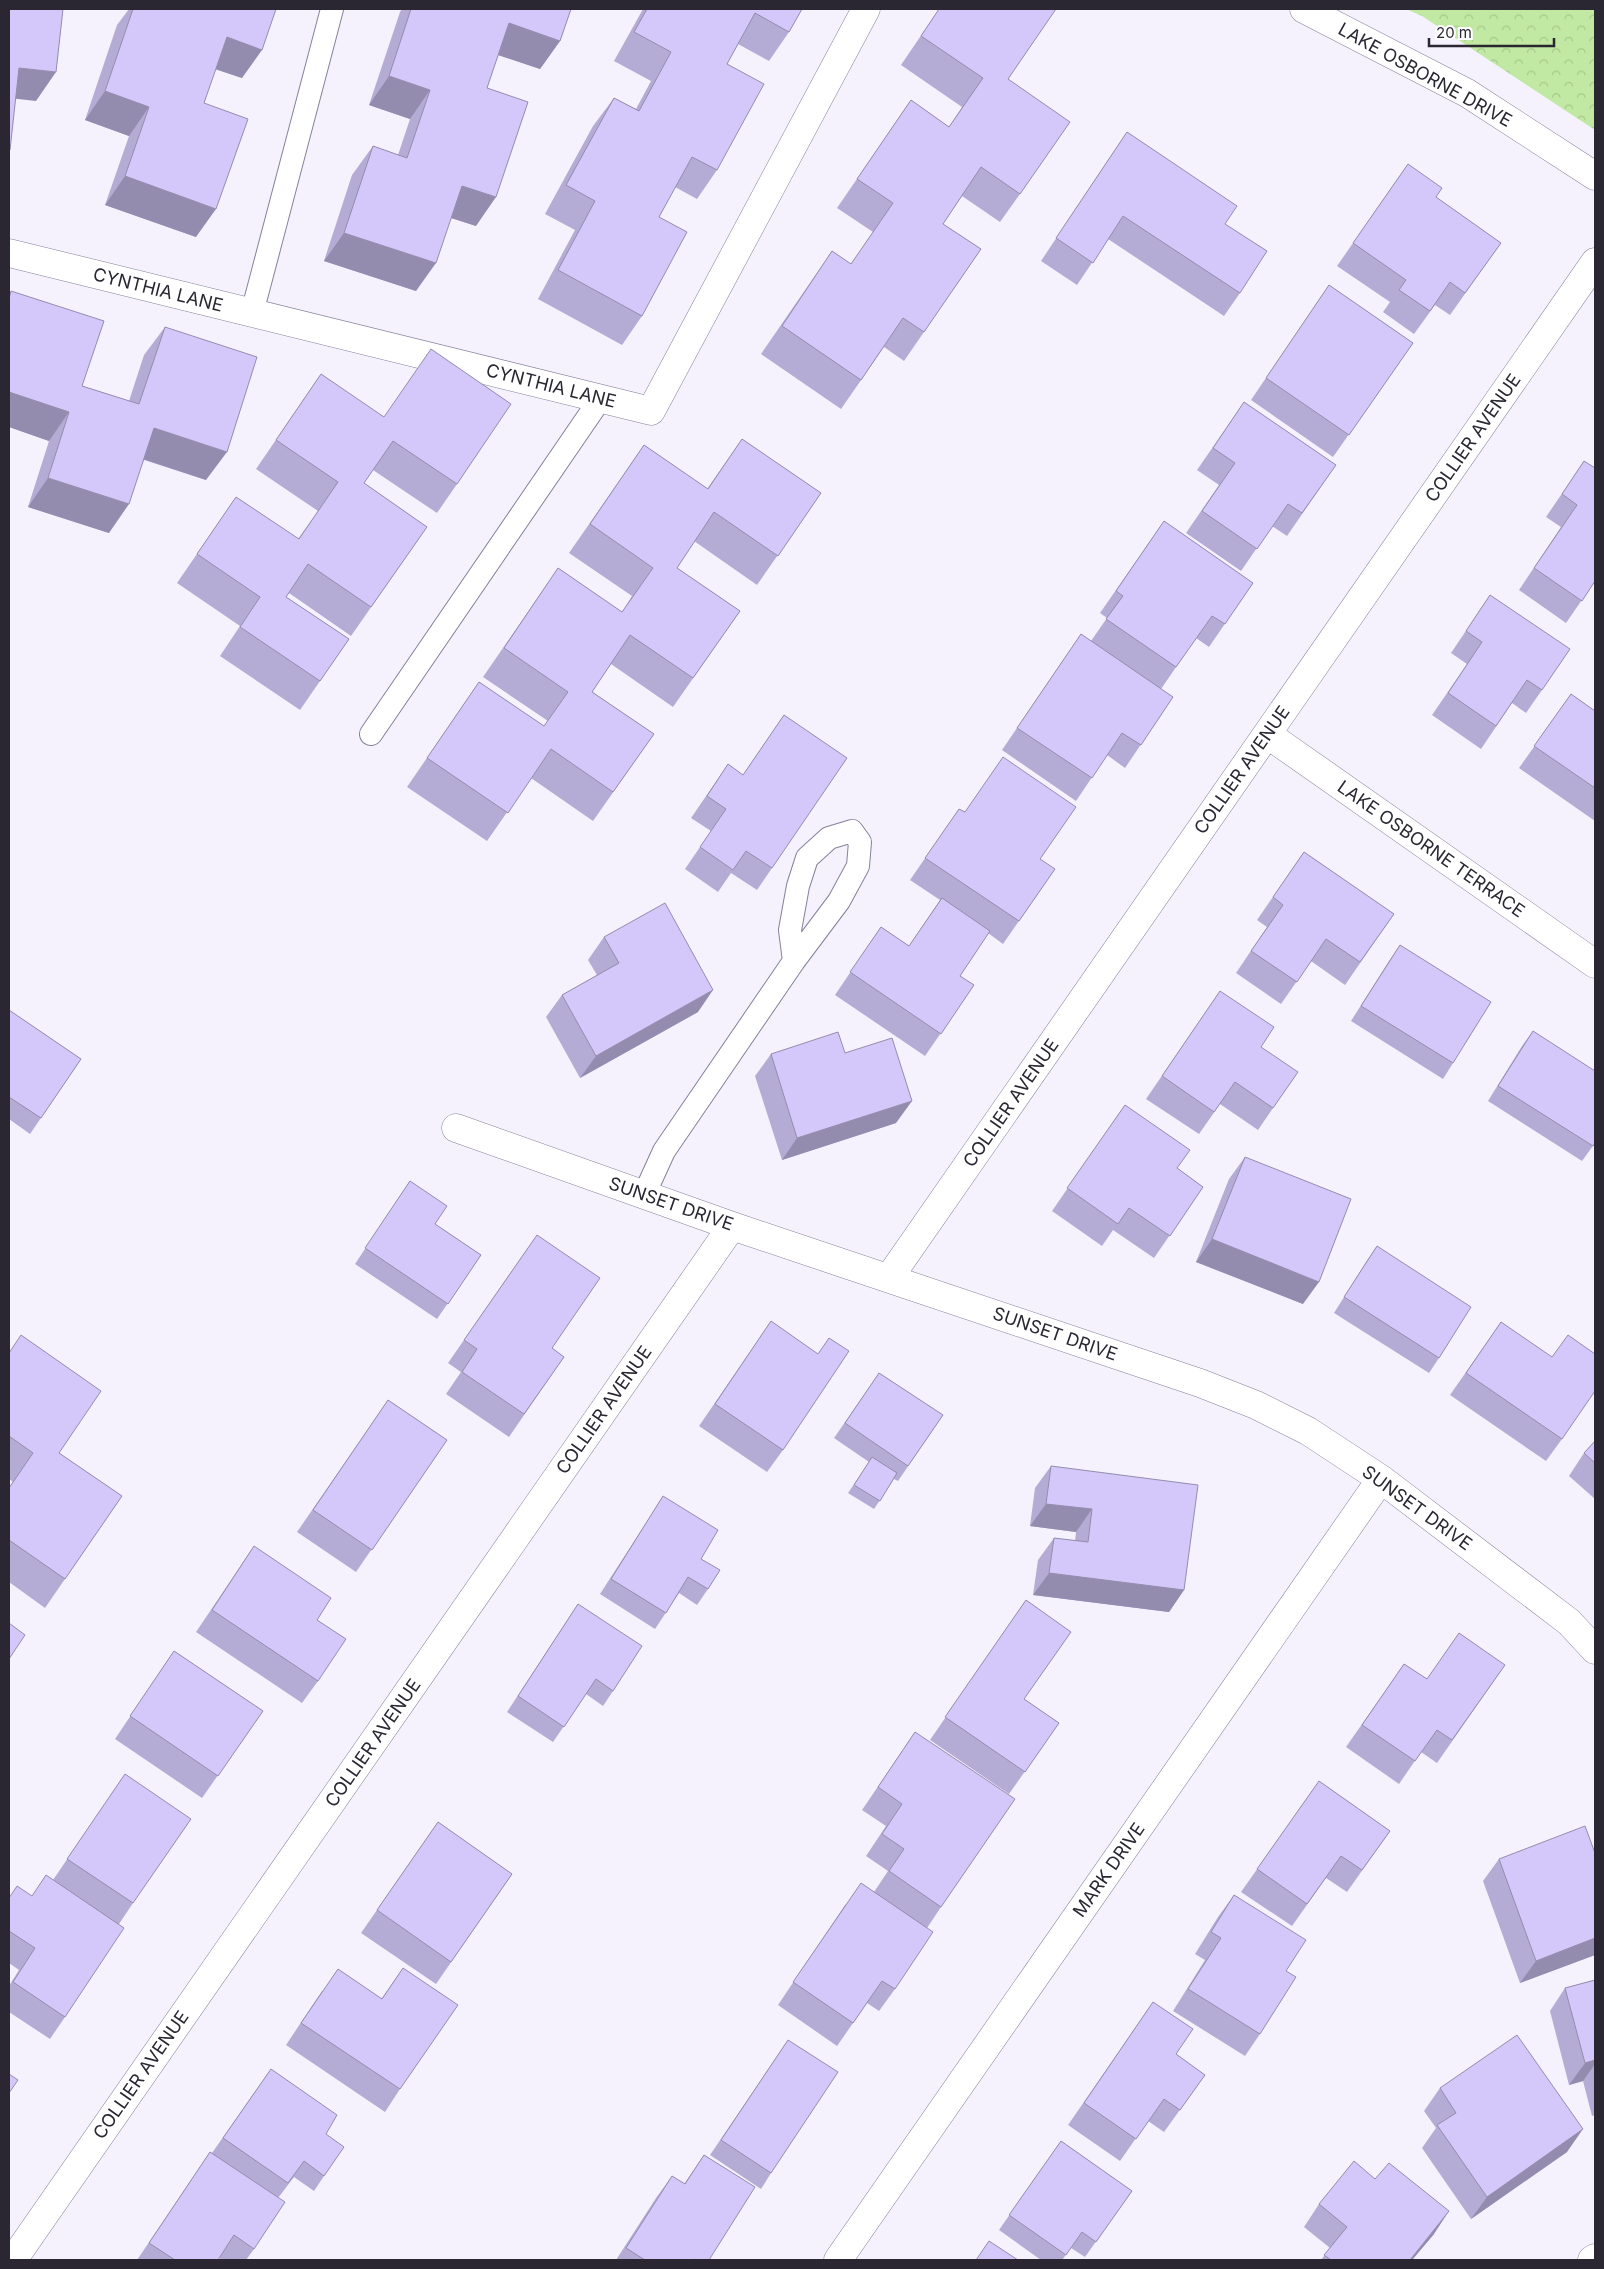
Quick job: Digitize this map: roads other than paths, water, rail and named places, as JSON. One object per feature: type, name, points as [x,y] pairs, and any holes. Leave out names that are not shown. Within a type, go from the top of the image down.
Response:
[{"type":"street","name":"CYNTHIA LANE","points":[[9,253],[651,411],[866,9]]},
{"type":"street","name":"LAKE OSBORNE DRIVE","points":[[1304,9],[1467,94],[1595,176]]},
{"type":"street","name":"COLLIER AVENUE","points":[[889,1278],[1595,262]]},
{"type":"street","name":"LAKE OSBORNE TERRACE","points":[[1266,734],[1595,964]]},
{"type":"street","name":"SUNSET DRIVE","points":[[456,1128],[732,1226],[1200,1383],[1256,1405],[1308,1431],[1381,1480],[1569,1622],[1595,1650]]},
{"type":"street","name":"COLLIER AVENUE","points":[[13,2260],[732,1226]]},
{"type":"street","name":"MARK DRIVE","points":[[838,2260],[1381,1480]]},
{"type":"lane","points":[[252,313],[332,9]]},
{"type":"lane","points":[[371,734],[601,398]]},
{"type":"lane","points":[[644,1194],[664,1151],[794,961],[839,901],[858,866],[860,842],[852,831],[830,838],[807,858],[798,886],[790,930],[794,961]]}]
